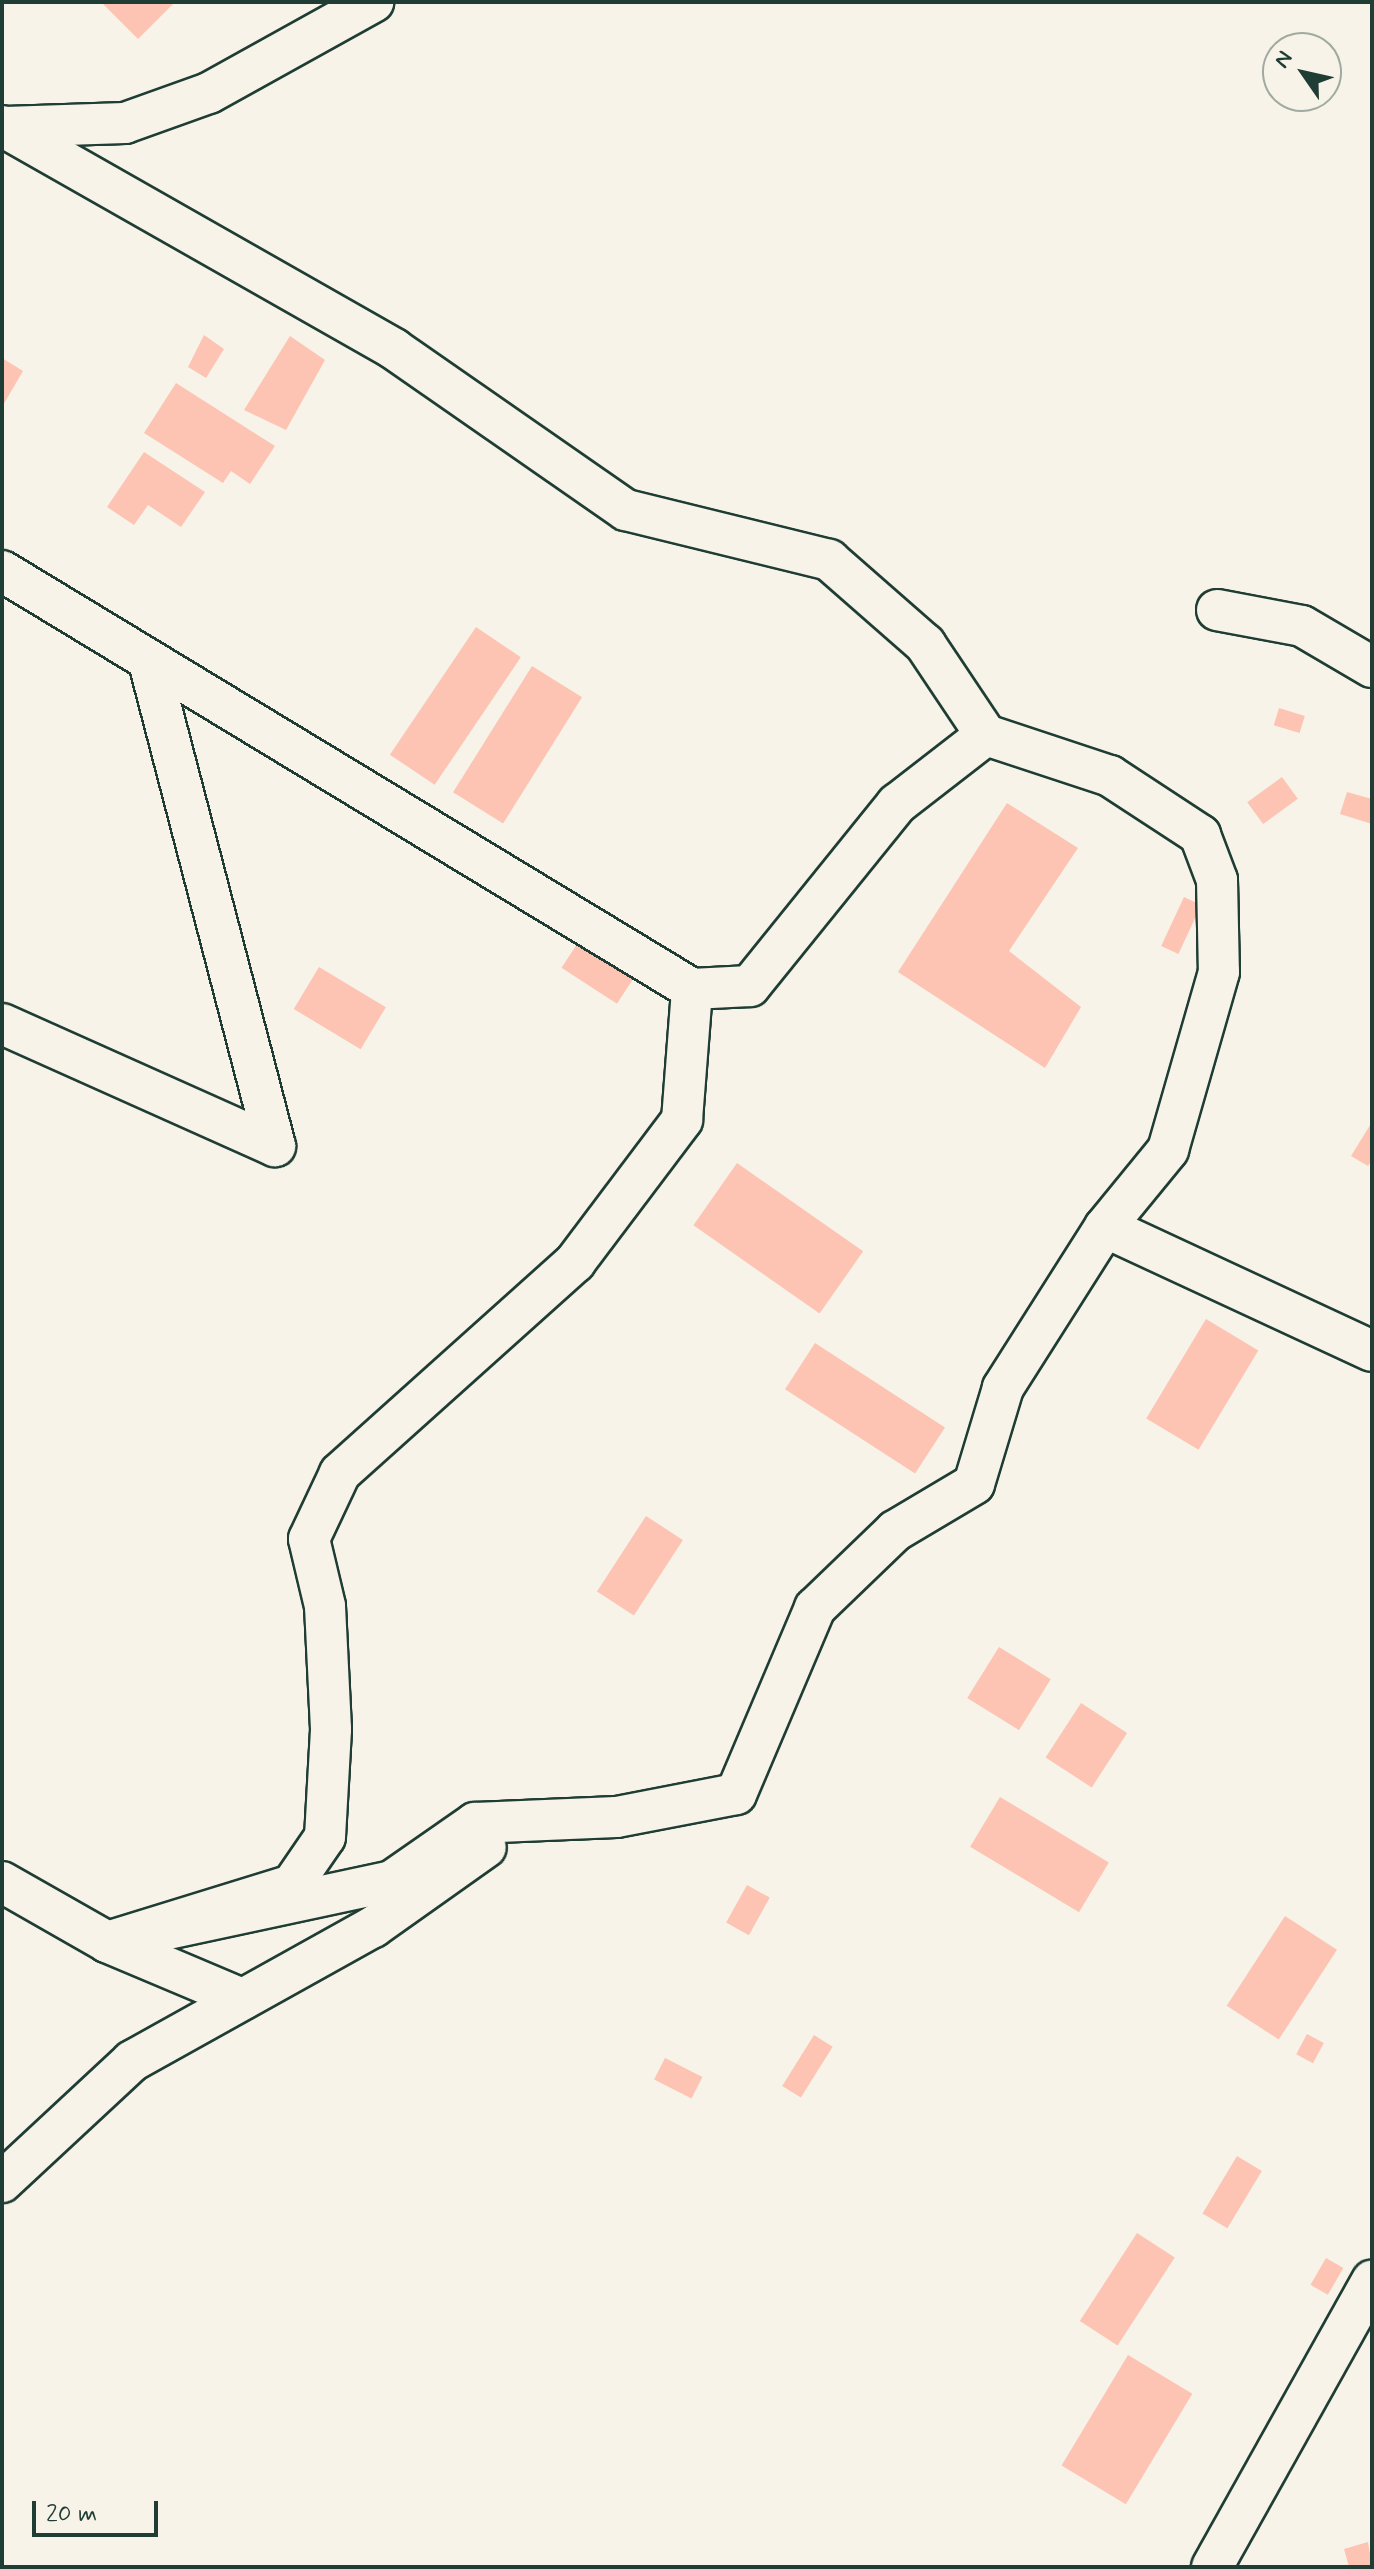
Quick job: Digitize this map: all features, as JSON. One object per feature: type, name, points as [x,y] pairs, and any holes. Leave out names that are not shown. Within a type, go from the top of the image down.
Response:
[{"type":"street","points":[[2,127],[125,123],[209,93],[367,7],[405,2]]},
{"type":"street","points":[[2,127],[394,349],[626,510],[829,560],[925,644],[986,735],[1110,776],[1200,835],[1217,880],[1219,972],[1168,1150],[1105,1227],[1003,1388],[974,1484],[895,1531],[815,1608],[736,1794],[616,1817],[475,1823],[392,1881],[107,1942]]},
{"type":"street","points":[[2,571],[692,989],[750,986],[897,804],[986,735]]},
{"type":"street","points":[[1217,610],[1302,626],[1372,667]]},
{"type":"street","points":[[3,1023],[275,1146],[149,662]]},
{"type":"street","points":[[107,1942],[292,1885],[325,1837],[331,1729],[325,1606],[309,1539],[340,1473],[575,1262],[682,1120],[692,989]]},
{"type":"street","points":[[1105,1227],[1372,1351]]},
{"type":"street","points":[[2,2182],[132,2061],[394,1913],[521,1821]]},
{"type":"street","points":[[2,1882],[107,1942],[242,1999]]},
{"type":"street","points":[[1212,2567],[1372,2281]]},
{"type":"building","points":[[101,2],[175,2],[138,39]]},
{"type":"building","points":[[204,335],[224,349],[206,378],[188,367]]},
{"type":"building","points":[[290,336],[325,360],[286,430],[244,410]]},
{"type":"building","points":[[2,358],[23,371],[2,407]]},
{"type":"building","points":[[176,383],[275,446],[250,484],[231,471],[223,483],[144,433]]},
{"type":"building","points":[[144,452],[205,492],[181,527],[148,505],[134,525],[107,507]]},
{"type":"building","points":[[476,627],[521,657],[435,785],[390,755]]},
{"type":"building","points":[[532,666],[582,697],[503,824],[453,792]]},
{"type":"building","points":[[1279,708],[1305,716],[1300,733],[1274,725]]},
{"type":"building","points":[[1282,777],[1298,799],[1263,824],[1247,802]]},
{"type":"building","points":[[1347,792],[1372,799],[1372,824],[1340,814]]},
{"type":"building","points":[[1007,803],[1078,848],[1009,951],[1081,1007],[1045,1068],[898,972]]},
{"type":"building","points":[[1184,897],[1201,905],[1178,954],[1161,946]]},
{"type":"building","points":[[579,941],[634,977],[617,1004],[562,968]]},
{"type":"building","points":[[319,967],[386,1007],[361,1049],[294,1009]]},
{"type":"building","points":[[1372,1122],[1372,1160],[1368,1166],[1351,1156]]},
{"type":"building","points":[[737,1163],[863,1251],[820,1314],[693,1225]]},
{"type":"building","points":[[1206,1319],[1258,1350],[1199,1450],[1146,1418]]},
{"type":"building","points":[[815,1343],[945,1427],[915,1474],[785,1389]]},
{"type":"building","points":[[646,1516],[683,1540],[634,1615],[597,1591]]},
{"type":"building","points":[[999,1647],[1051,1679],[1019,1730],[967,1698]]},
{"type":"building","points":[[1081,1703],[1127,1733],[1092,1787],[1046,1758]]},
{"type":"building","points":[[1000,1797],[1109,1862],[1079,1912],[970,1847]]},
{"type":"building","points":[[747,1885],[770,1898],[749,1935],[726,1923]]},
{"type":"building","points":[[1285,1916],[1337,1950],[1279,2040],[1227,2006]]},
{"type":"building","points":[[1307,2034],[1324,2043],[1313,2063],[1296,2054]]},
{"type":"building","points":[[814,2035],[833,2047],[801,2098],[782,2086]]},
{"type":"building","points":[[665,2058],[702,2077],[692,2098],[654,2079]]},
{"type":"building","points":[[1237,2156],[1262,2171],[1227,2228],[1202,2213]]},
{"type":"building","points":[[1137,2233],[1175,2258],[1118,2346],[1080,2321]]},
{"type":"building","points":[[1326,2258],[1343,2268],[1328,2295],[1310,2285]]},
{"type":"building","points":[[1128,2355],[1192,2394],[1126,2504],[1062,2466]]},
{"type":"building","points":[[1368,2542],[1372,2565],[1349,2567],[1344,2549]]}]
